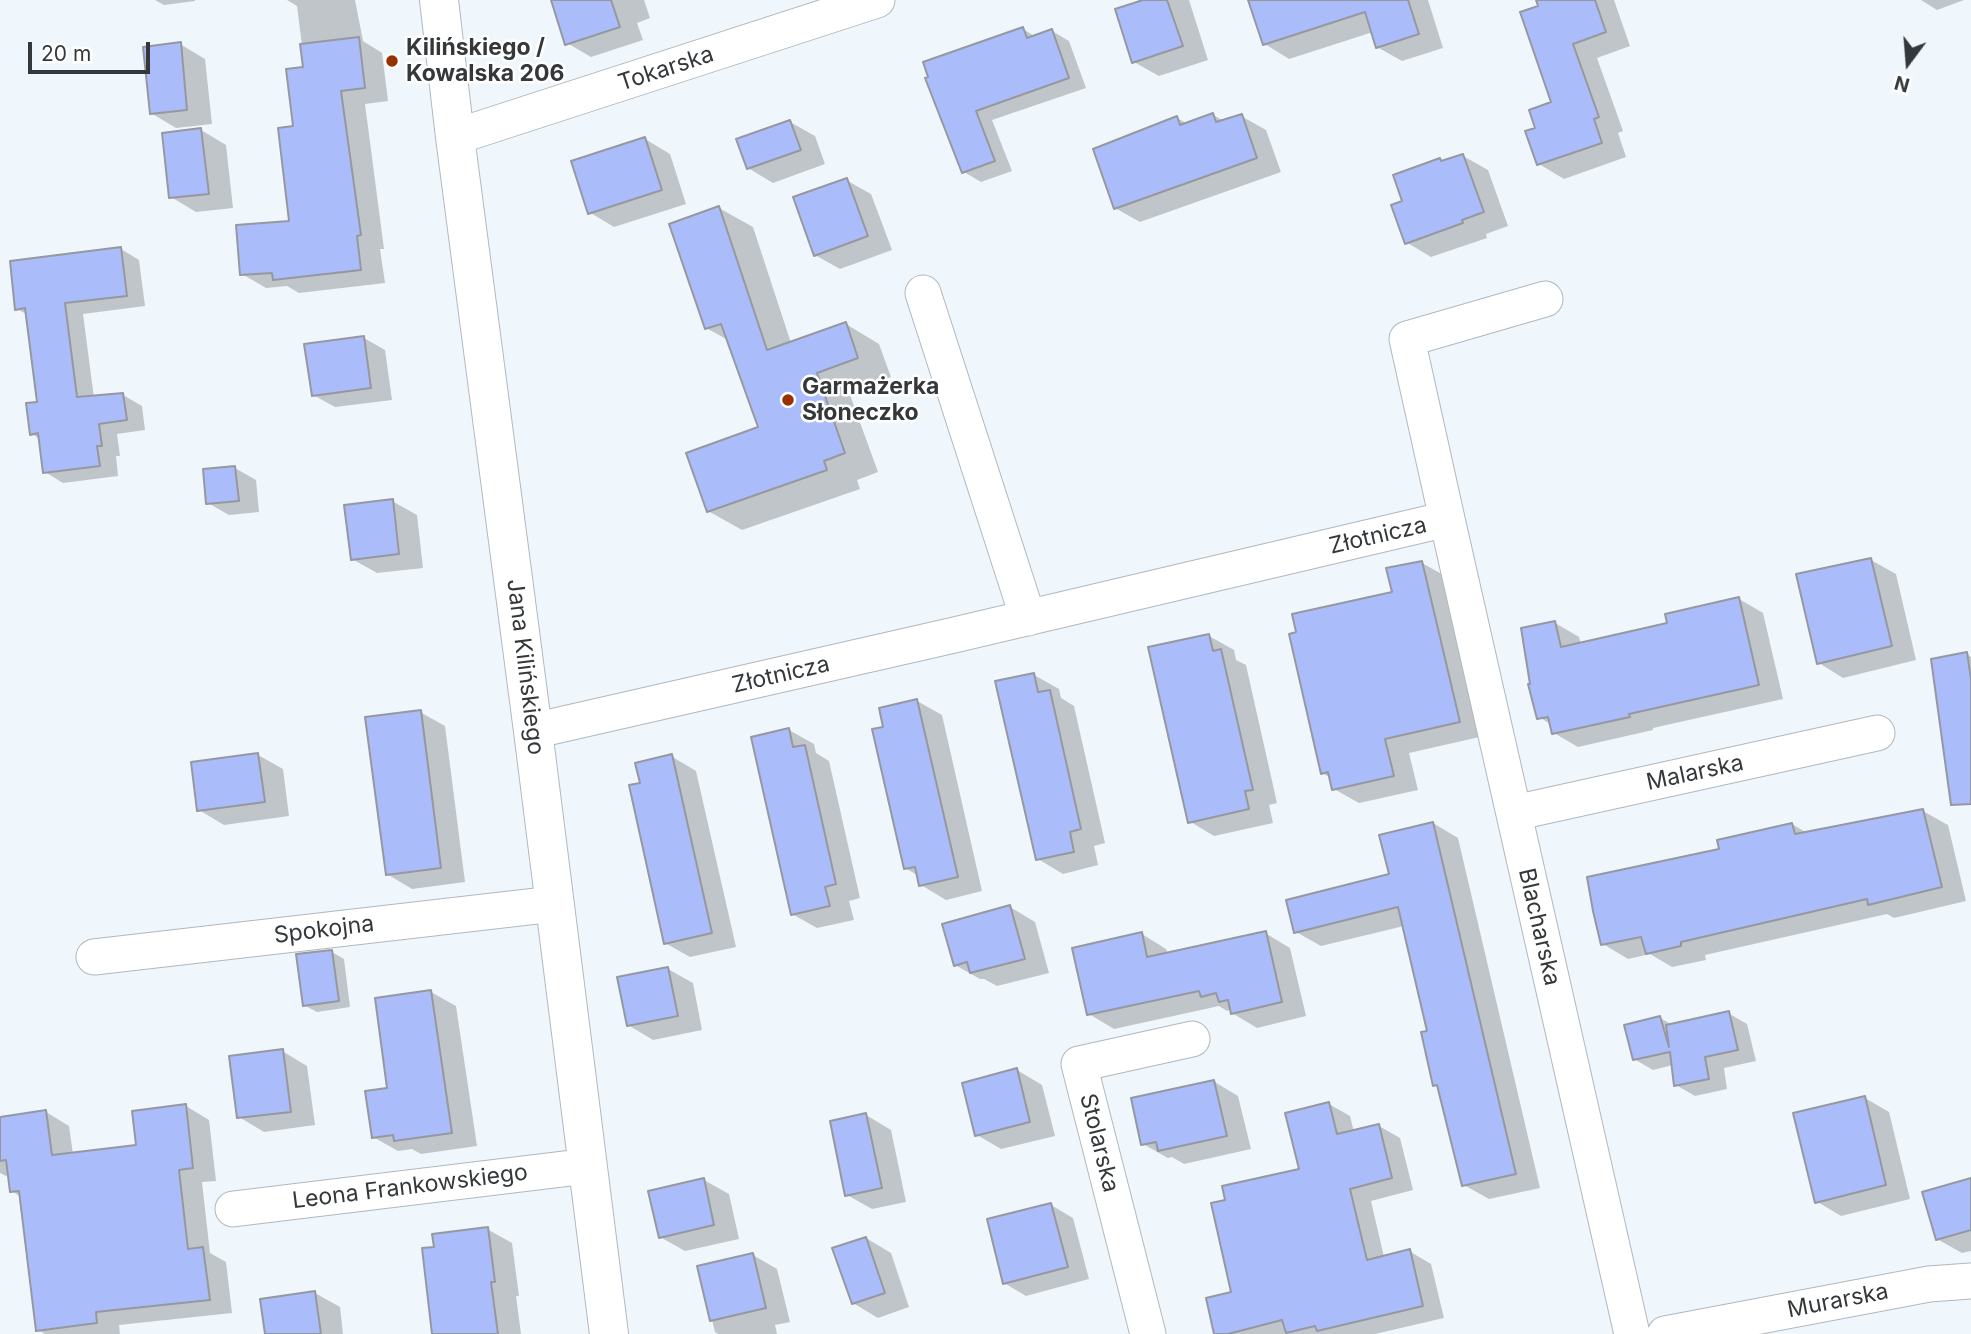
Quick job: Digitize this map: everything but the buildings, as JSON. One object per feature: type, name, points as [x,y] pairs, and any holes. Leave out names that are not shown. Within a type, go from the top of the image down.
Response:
[{"type":"street","name":"Jana Kilińskiego","points":[[439,0],[609,1334]]},
{"type":"street","name":"Tokarska","points":[[455,137],[877,0]]},
{"type":"street","points":[[923,293],[1028,618]]},
{"type":"street","name":"Złotnicza","points":[[533,731],[1447,520],[1407,339],[1545,299]]},
{"type":"street","name":"Blacharska","points":[[1447,520],[1632,1334]]},
{"type":"street","name":"Malarska","points":[[1514,813],[1877,733]]},
{"type":"street","name":"Spokojna","points":[[94,957],[554,904]]},
{"type":"street","name":"Stolarska","points":[[1148,1334],[1079,1064],[1192,1039]]},
{"type":"street","name":"Leona Frankowskiego","points":[[233,1209],[588,1166]]},
{"type":"street","name":"Murarska","points":[[1664,1334],[1929,1284],[1971,1282]]},
{"type":"place","name":"Kilińskiego / Kowalska 206","points":[[392,61]]},
{"type":"place","name":"Garmażerka Słoneczko","points":[[788,400]]}]
